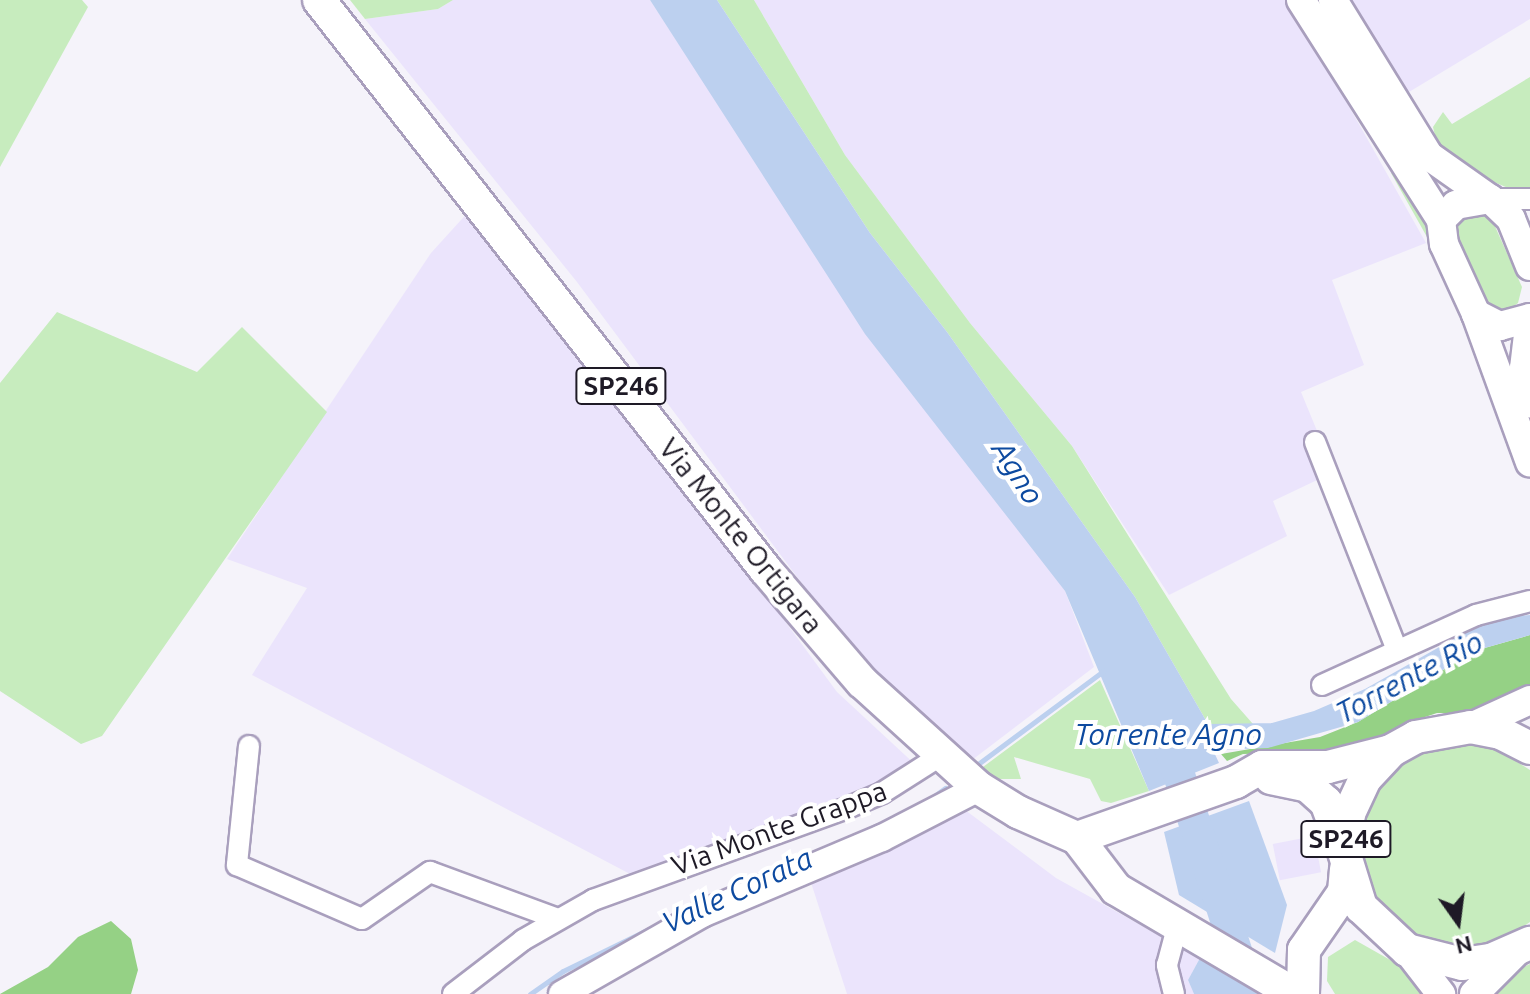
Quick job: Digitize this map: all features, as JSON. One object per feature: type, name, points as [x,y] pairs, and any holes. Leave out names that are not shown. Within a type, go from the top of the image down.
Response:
[{"type":"main road","name":"Via Monte Ortigara","points":[[319,0],[765,569],[862,682],[940,756]]},
{"type":"main road","points":[[1301,0],[1441,220],[1444,244],[1476,314],[1530,462]]},
{"type":"main road","points":[[1333,0],[1429,156],[1505,210],[1527,249]]},
{"type":"main road","points":[[1441,220],[1456,205],[1490,199]]},
{"type":"main road","points":[[1476,314],[1500,326],[1530,318],[1524,368],[1530,403]]},
{"type":"main road","points":[[1471,727],[1530,700]]},
{"type":"main road","name":"SP246","points":[[1236,782],[1262,767],[1328,767],[1391,751],[1443,729],[1471,727],[1501,733],[1530,748]]},
{"type":"main road","name":"SP246","points":[[1345,861],[1349,814],[1365,779],[1391,751]]},
{"type":"main road","name":"SP246","points":[[940,756],[979,788],[1018,812],[1077,838]]},
{"type":"main road","name":"SP246","points":[[1236,782],[1286,778],[1308,786],[1335,818],[1345,861],[1361,907],[1398,944]]},
{"type":"main road","points":[[1236,782],[1077,838],[1116,889],[1266,975],[1291,973],[1299,984]]},
{"type":"main road","points":[[1114,827],[1116,889]]},
{"type":"main road","points":[[1299,984],[1310,936],[1344,892],[1345,861]]},
{"type":"main road","points":[[1327,994],[1317,975],[1317,958],[1330,938],[1356,929],[1462,964],[1524,947]]},
{"type":"main road","points":[[1398,944],[1441,994]]},
{"type":"main road","points":[[1474,994],[1524,947]]},
{"type":"street","points":[[1490,199],[1530,199]]},
{"type":"street","points":[[1315,442],[1397,650]]},
{"type":"street","points":[[1322,685],[1476,615],[1530,601]]},
{"type":"street","points":[[249,746],[237,865],[362,919],[430,872],[558,919]]},
{"type":"street","name":"Via Monte Grappa","points":[[453,994],[558,919],[626,885],[858,803],[940,756]]},
{"type":"street","points":[[562,994],[702,914],[882,838],[979,788]]},
{"type":"street","points":[[1171,987],[1169,944],[1181,926]]},
{"type":"shaded area","points":[[453,0],[650,0],[732,125],[1065,591],[1094,667],[972,760],[865,668],[577,282],[365,19],[438,9]]},
{"type":"shaded area","points":[[754,0],[1289,0],[1426,243],[1332,280],[1364,365],[1301,392],[1334,472],[1273,501],[1287,536],[1169,595],[1072,446],[970,323],[845,155]]},
{"type":"shaded area","points":[[1349,0],[1530,0],[1530,19],[1404,95]]},
{"type":"shaded area","points":[[471,209],[681,480],[837,692],[919,768],[827,808],[632,875],[252,675],[307,588],[227,559],[431,253]]},
{"type":"shaded area","points":[[953,801],[1056,878],[1200,958],[1188,980],[1194,994],[847,994],[805,864]]},
{"type":"shaded area","points":[[1314,836],[1321,872],[1280,880],[1273,844]]},
{"type":"green space","points":[[0,0],[82,0],[88,7],[0,167]]},
{"type":"green space","points":[[350,0],[453,0],[438,9],[365,19]]},
{"type":"green space","points":[[717,0],[754,0],[845,155],[970,323],[1072,446],[1231,699],[1253,724],[1208,724],[1135,597],[947,332],[870,233]]},
{"type":"green space","points":[[1530,77],[1530,188],[1513,190],[1477,175],[1438,149],[1433,127],[1443,112],[1452,124]]},
{"type":"green space","points":[[1391,173],[1404,177],[1428,216],[1427,237]]},
{"type":"green space","points":[[1472,212],[1490,215],[1522,287],[1518,303],[1507,311],[1482,301],[1454,236],[1455,225]]},
{"type":"green space","points":[[57,312],[197,372],[242,327],[327,412],[102,736],[81,744],[0,691],[0,383]]},
{"type":"green space","points":[[1530,635],[1530,691],[1472,713],[1437,713],[1416,720],[1362,751],[1243,754],[1227,761],[1221,754],[1320,737],[1358,722],[1474,651]]},
{"type":"green space","points":[[1100,680],[1149,791],[1111,803],[1101,801],[1090,779],[1014,757],[1021,779],[994,779],[983,767]]},
{"type":"green space","points":[[1460,743],[1495,748],[1530,770],[1530,922],[1505,939],[1473,947],[1441,946],[1411,934],[1386,914],[1369,887],[1360,856],[1362,824],[1374,794],[1395,769],[1425,750]]},
{"type":"green space","points":[[111,921],[131,939],[138,970],[131,994],[0,994],[48,967],[78,937]]},
{"type":"green space","points":[[1355,940],[1415,974],[1428,994],[1335,994],[1327,981],[1328,957]]},
{"type":"green space","points":[[1530,964],[1530,994],[1493,994],[1517,970]]},
{"type":"water","name":"Torrente Agno","points":[[650,0],[717,0],[870,233],[947,332],[1135,597],[1208,724],[1272,723],[1314,711],[1365,689],[1473,628],[1507,617],[1530,615],[1530,635],[1474,651],[1358,722],[1268,748],[1213,750],[1219,763],[1149,791],[1065,591],[865,334]]},
{"type":"water","points":[[1249,801],[1287,905],[1275,953],[1179,895],[1164,832]]},
{"type":"water","points":[[1200,958],[1255,994],[1194,994],[1188,980]]},
{"type":"waterway","name":"Valle Corata","points":[[978,764],[1103,671]]},
{"type":"waterway","name":"Agno","points":[[1167,738],[1250,994]]},
{"type":"waterway","name":"Valle Corata","points":[[926,802],[945,788]]},
{"type":"waterway","name":"Valle Corata","points":[[847,839],[892,819]]},
{"type":"waterway","name":"Valle Corata","points":[[530,994],[563,971],[655,926]]},
{"type":"water label","name":"Torrente Rio","points":[[1409,677]]}]
